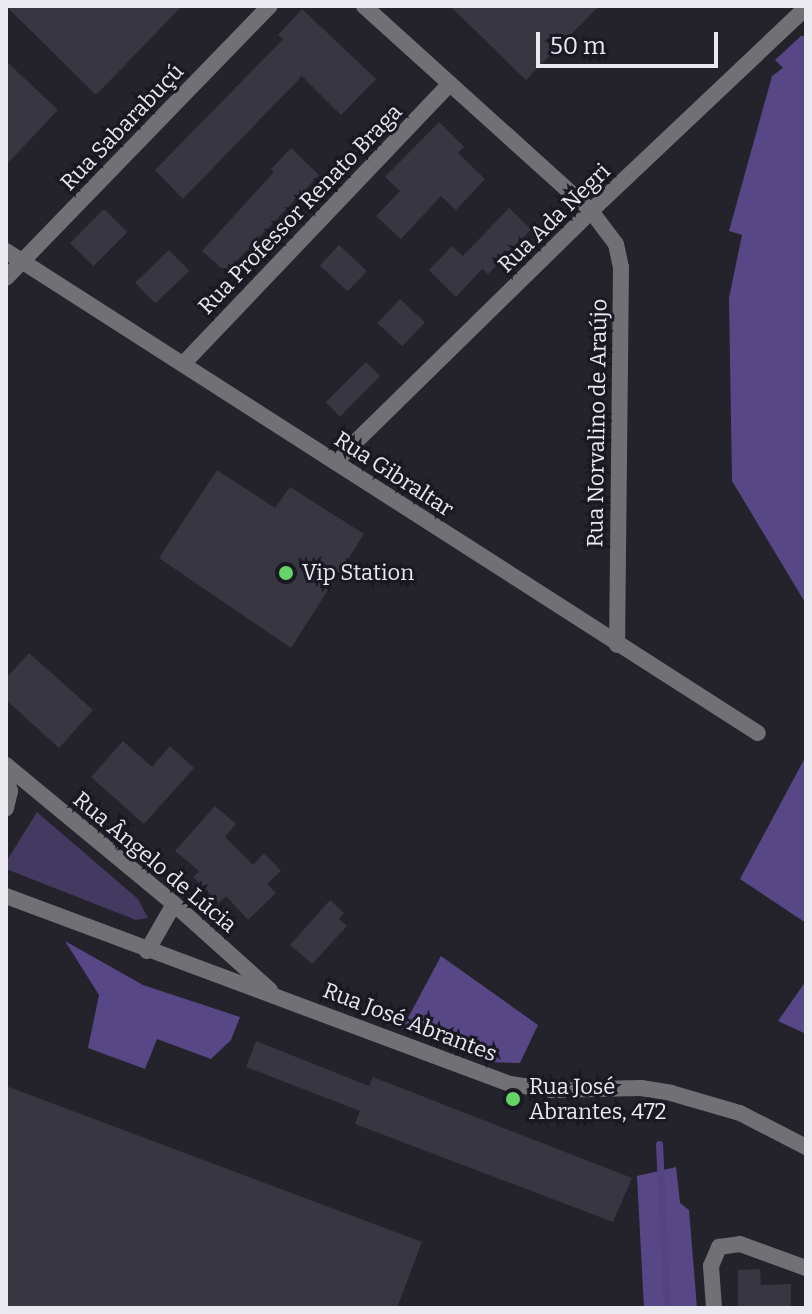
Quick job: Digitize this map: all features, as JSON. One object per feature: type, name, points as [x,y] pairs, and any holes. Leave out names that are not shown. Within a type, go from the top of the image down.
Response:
[{"type":"street","name":"Rua Sabarabuçú","points":[[6,278],[270,6]]},
{"type":"street","name":"Rua Norvalino de Araújo","points":[[364,6],[591,211],[616,244],[621,267],[617,645]]},
{"type":"street","name":"Rua Ada Negri","points":[[335,462],[591,211],[806,8]]},
{"type":"street","name":"Rua Professor Renato Braga","points":[[183,364],[450,84]]},
{"type":"street","name":"Rua Gibraltar","points":[[6,251],[758,733]]},
{"type":"street","name":"Rua Ângelo de Lúcia","points":[[6,765],[174,904],[274,994]]},
{"type":"street","points":[[6,778],[10,791],[6,809]]},
{"type":"street","name":"Rua José Abrantes","points":[[6,896],[510,1084],[551,1090],[641,1088],[671,1093],[740,1113],[806,1147]]},
{"type":"street","points":[[147,951],[174,904]]},
{"type":"street","points":[[714,1308],[711,1266],[719,1247],[740,1244],[806,1268]]},
{"type":"shaded area","points":[[801,36],[806,36],[806,604],[732,481],[729,298],[742,235],[729,231],[772,76],[783,68],[775,60]]},
{"type":"shaded area","points":[[806,756],[806,923],[740,879]]},
{"type":"shaded area","points":[[37,812],[138,899],[148,918],[136,920],[6,869],[6,862]]},
{"type":"shaded area","points":[[65,941],[143,985],[240,1017],[231,1040],[211,1059],[157,1039],[145,1069],[88,1048],[99,995]]},
{"type":"shaded area","points":[[441,956],[538,1025],[520,1063],[488,1062],[402,1029]]},
{"type":"shaded area","points":[[806,981],[806,1034],[778,1021]]},
{"type":"shaded area","points":[[676,1167],[680,1203],[689,1210],[697,1308],[644,1308],[637,1176]]},
{"type":"building","points":[[6,6],[182,6],[96,95]]},
{"type":"building","points":[[450,6],[599,6],[526,80]]},
{"type":"building","points":[[302,9],[376,79],[341,115],[302,76],[183,199],[155,170],[283,39],[278,35]]},
{"type":"building","points":[[6,61],[58,110],[6,165]]},
{"type":"building","points":[[439,122],[464,147],[458,153],[485,179],[456,210],[441,196],[401,239],[376,216],[400,191],[385,177]]},
{"type":"building","points":[[291,148],[319,175],[226,272],[202,251],[274,172],[271,169]]},
{"type":"building","points":[[509,208],[531,229],[488,274],[482,269],[456,297],[429,270],[452,246],[463,256]]},
{"type":"building","points":[[104,209],[127,232],[93,266],[70,243]]},
{"type":"building","points":[[339,245],[367,271],[348,291],[320,265]]},
{"type":"building","points":[[169,250],[189,271],[155,304],[135,283]]},
{"type":"building","points":[[400,299],[425,322],[402,346],[377,323]]},
{"type":"building","points":[[366,362],[380,376],[340,416],[326,402]]},
{"type":"building","points":[[217,470],[275,508],[290,487],[364,534],[291,648],[159,558]]},
{"type":"building","points":[[29,653],[93,710],[59,748],[6,700],[6,678]]},
{"type":"building","points":[[123,741],[152,767],[170,746],[194,768],[144,824],[91,777]]},
{"type":"building","points":[[215,806],[236,824],[225,837],[253,865],[264,853],[281,871],[267,884],[276,893],[248,920],[226,896],[219,903],[193,877],[199,871],[175,851]]},
{"type":"building","points":[[330,900],[344,913],[339,919],[347,926],[312,964],[290,945]]},
{"type":"building","points":[[256,1041],[369,1086],[373,1077],[632,1178],[613,1222],[355,1124],[360,1111],[246,1067]]},
{"type":"building","points":[[6,1086],[422,1242],[397,1308],[6,1308]]},
{"type":"building","points":[[760,1269],[761,1285],[791,1284],[791,1307],[738,1308],[738,1270]]},
{"type":"waterway","points":[[659,1144],[667,1308]]},
{"type":"place","name":"Vip Station","points":[[286,573]]},
{"type":"place","name":"Rua José Abrantes, 472","points":[[513,1099]]}]
